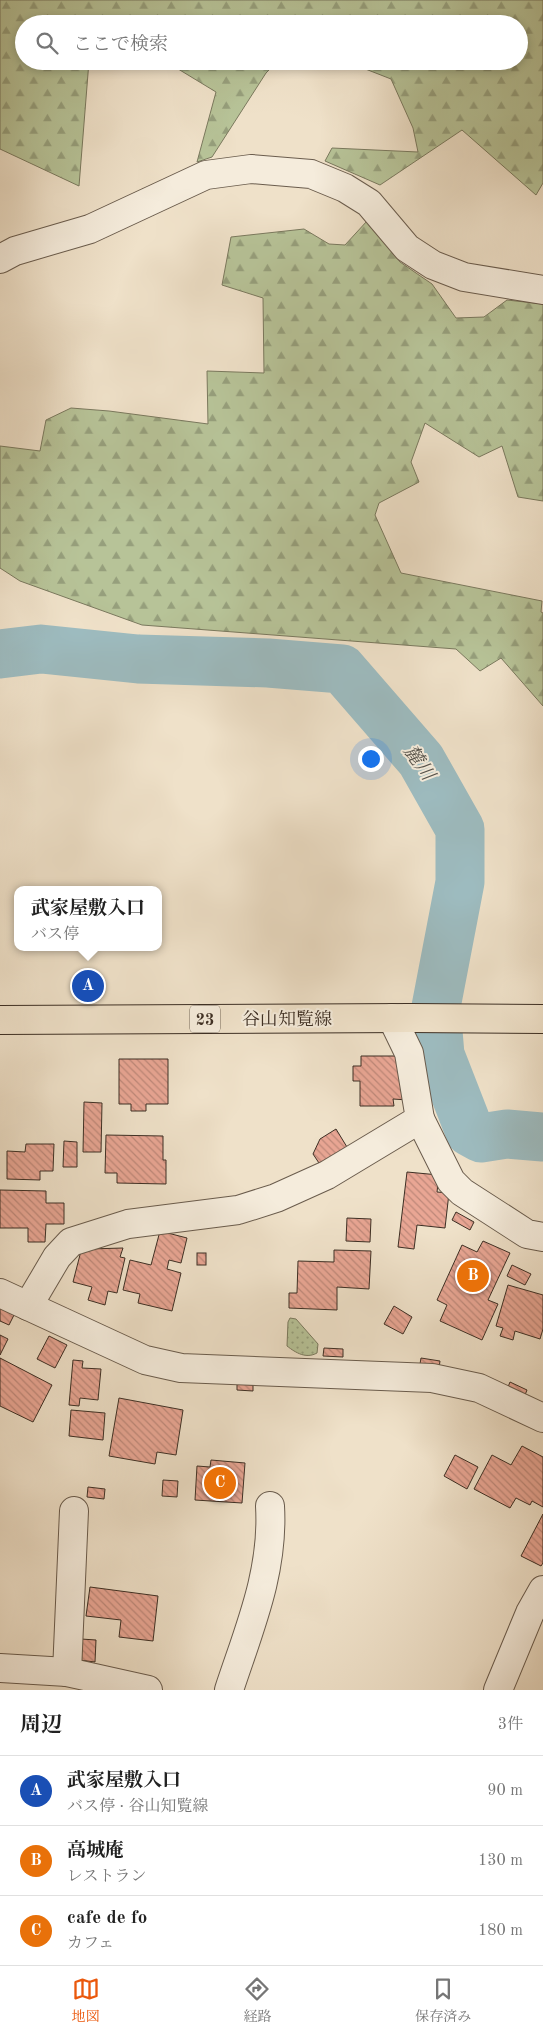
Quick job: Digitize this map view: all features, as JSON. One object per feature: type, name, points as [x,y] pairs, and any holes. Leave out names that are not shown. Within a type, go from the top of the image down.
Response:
[{"type":"main road","name":"谷山知覧線","points":[[0,1020],[543,1019]]},
{"type":"street","points":[[0,259],[14,251],[90,229],[206,174],[251,169],[311,174],[345,188],[369,203],[407,248],[432,266],[464,277],[543,290]]},
{"type":"street","points":[[401,1018],[420,1119],[451,1181],[462,1192],[527,1234],[543,1237]]},
{"type":"street","points":[[28,1306],[57,1257],[71,1242],[128,1224],[238,1210],[276,1198],[327,1175],[420,1119]]},
{"type":"street","points":[[0,1293],[145,1360],[181,1368],[432,1378],[479,1388],[543,1418]]},
{"type":"street","points":[[229,1690],[263,1589],[272,1533],[270,1506]]},
{"type":"street","points":[[67,1672],[74,1511]]},
{"type":"street","points":[[498,1690],[530,1613],[543,1590]]},
{"type":"street","points":[[0,1668],[67,1672],[148,1690]]},
{"type":"green space","points":[[0,0],[543,0],[543,183],[536,195],[462,130],[380,185],[325,161],[332,148],[418,152],[413,128],[391,79],[368,70],[528,70],[528,15],[15,15],[15,70],[88,70],[79,186],[0,149]]},
{"type":"green space","points":[[180,70],[269,70],[212,157],[197,162],[216,92]]},
{"type":"green space","points":[[367,221],[400,262],[432,284],[456,318],[484,317],[507,300],[543,304],[543,501],[518,497],[502,446],[479,457],[425,423],[411,462],[419,482],[379,503],[375,515],[401,573],[542,601],[543,706],[501,658],[480,671],[456,649],[142,625],[20,581],[0,568],[0,446],[40,451],[46,420],[71,408],[208,424],[207,371],[264,373],[263,298],[222,285],[231,237],[304,229],[329,244],[345,245]]},
{"type":"green space","points":[[290,1318],[296,1319],[318,1344],[317,1353],[305,1355],[287,1346],[288,1322]]},
{"type":"building","points":[[361,1056],[408,1056],[408,1100],[393,1099],[394,1106],[360,1106],[360,1081],[353,1081],[353,1066],[361,1066]]},
{"type":"building","points":[[119,1059],[168,1059],[168,1104],[146,1104],[146,1111],[131,1111],[131,1104],[119,1104]]},
{"type":"building","points":[[84,1102],[102,1103],[101,1152],[83,1152]]},
{"type":"building","points":[[336,1129],[350,1152],[323,1169],[313,1154],[320,1139]]},
{"type":"building","points":[[106,1135],[163,1136],[166,1184],[117,1183],[117,1173],[105,1173]]},
{"type":"building","points":[[64,1141],[77,1142],[77,1167],[63,1167]]},
{"type":"building","points":[[26,1144],[54,1144],[53,1171],[40,1171],[40,1180],[7,1179],[7,1151],[25,1152]]},
{"type":"building","points":[[407,1172],[439,1175],[437,1192],[449,1193],[445,1228],[417,1225],[414,1249],[398,1247]]},
{"type":"building","points":[[0,1190],[46,1191],[46,1203],[64,1203],[64,1224],[46,1224],[45,1242],[28,1242],[28,1228],[0,1228]]},
{"type":"building","points":[[456,1212],[474,1222],[470,1230],[452,1220]]},
{"type":"building","points":[[347,1218],[371,1219],[370,1242],[346,1241]]},
{"type":"building","points":[[160,1231],[187,1238],[181,1263],[169,1260],[167,1269],[181,1273],[172,1311],[138,1303],[140,1294],[123,1290],[130,1260],[151,1265]]},
{"type":"building","points":[[483,1241],[510,1253],[488,1300],[498,1304],[482,1340],[440,1321],[447,1305],[437,1300],[462,1245],[477,1252]]},
{"type":"building","points":[[82,1247],[89,1249],[123,1248],[120,1257],[125,1258],[117,1293],[108,1291],[105,1305],[88,1300],[92,1287],[73,1282]]},
{"type":"building","points":[[334,1250],[371,1251],[369,1289],[337,1287],[337,1310],[289,1308],[289,1293],[297,1293],[298,1261],[334,1262]]},
{"type":"building","points":[[197,1253],[206,1253],[206,1265],[197,1265]]},
{"type":"building","points":[[512,1265],[531,1274],[525,1285],[507,1276]]},
{"type":"building","points":[[508,1285],[543,1295],[543,1329],[540,1339],[515,1331],[513,1340],[500,1336],[503,1328],[496,1326]]},
{"type":"building","points":[[394,1306],[412,1317],[403,1334],[384,1324]]},
{"type":"building","points":[[0,1308],[14,1315],[9,1325],[0,1321]]},
{"type":"building","points":[[0,1335],[8,1339],[0,1355]]},
{"type":"building","points":[[49,1336],[67,1345],[55,1368],[37,1359]]},
{"type":"building","points":[[324,1348],[343,1349],[343,1357],[323,1356]]},
{"type":"building","points":[[0,1358],[52,1385],[33,1422],[0,1406]]},
{"type":"building","points":[[421,1358],[440,1361],[439,1368],[420,1364]]},
{"type":"building","points":[[73,1360],[83,1361],[82,1368],[101,1369],[98,1400],[80,1398],[79,1406],[69,1405]]},
{"type":"building","points":[[510,1382],[527,1390],[525,1395],[508,1387]]},
{"type":"building","points":[[237,1384],[253,1385],[253,1391],[237,1390]]},
{"type":"building","points":[[119,1398],[183,1410],[176,1455],[157,1452],[155,1464],[109,1456]]},
{"type":"building","points":[[71,1410],[105,1413],[103,1440],[69,1436]]},
{"type":"building","points":[[522,1446],[543,1457],[543,1507],[532,1501],[530,1505],[516,1498],[510,1508],[474,1489],[492,1455],[511,1465]]},
{"type":"building","points":[[455,1455],[478,1467],[467,1489],[444,1476]]},
{"type":"building","points":[[211,1460],[245,1463],[242,1503],[195,1500],[197,1466],[210,1467]]},
{"type":"building","points":[[163,1480],[178,1481],[177,1497],[162,1496]]},
{"type":"building","points":[[88,1487],[105,1489],[104,1499],[87,1497]]},
{"type":"building","points":[[543,1514],[543,1563],[541,1566],[521,1556]]},
{"type":"building","points":[[90,1587],[158,1596],[153,1641],[119,1637],[121,1620],[86,1616]]},
{"type":"building","points":[[81,1639],[96,1640],[95,1662],[79,1660]]},
{"type":"waterway","name":"麓川","points":[[0,654],[41,649],[138,659],[268,663],[342,669],[421,760],[460,829],[460,882],[436,1007],[440,1055],[470,1132],[481,1138],[507,1134],[543,1137]]},
{"type":"place","name":"武家屋敷入口","points":[[88,986]]},
{"type":"place","name":"高城庵","points":[[473,1276]]},
{"type":"place","name":"cafe de fo","points":[[220,1483]]}]
